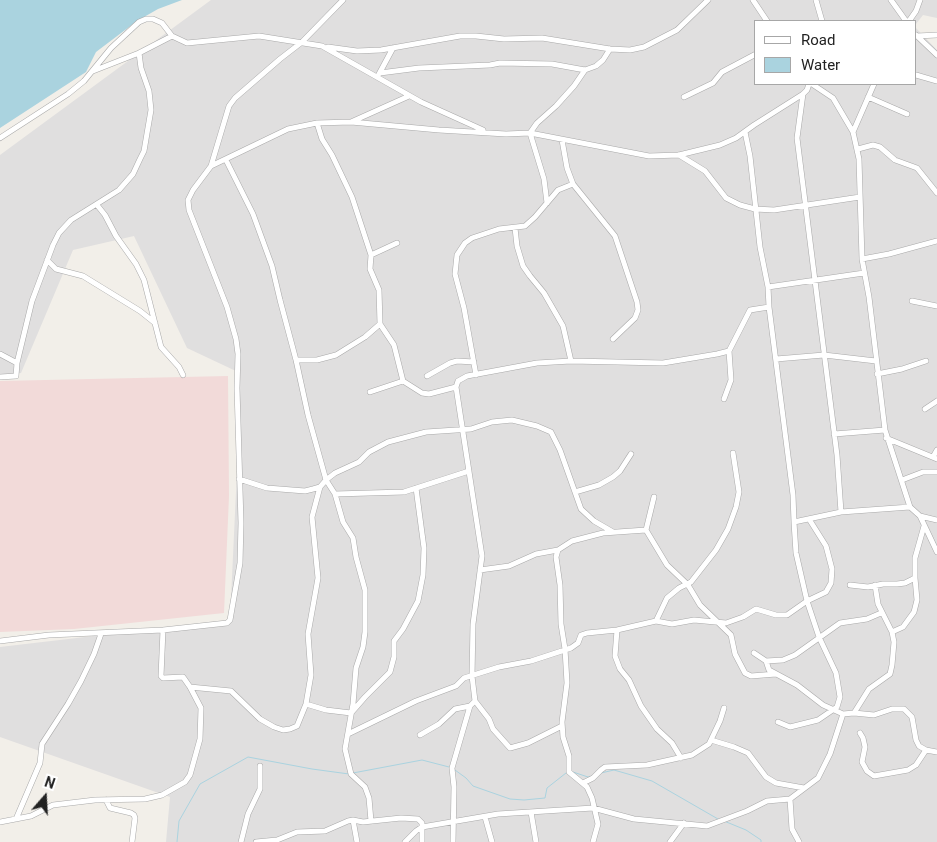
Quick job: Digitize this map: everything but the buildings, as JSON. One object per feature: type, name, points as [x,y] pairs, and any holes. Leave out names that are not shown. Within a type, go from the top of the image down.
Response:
[{"type":"street","points":[[0,641],[49,635],[163,630],[227,623],[230,620],[240,562],[238,354],[236,339],[223,294],[206,256],[189,210],[188,200],[210,166],[229,106],[235,98],[302,42],[343,0]]},
{"type":"street","points":[[0,138],[68,94],[93,71],[111,48],[139,22],[146,19],[153,19],[162,23],[172,36],[180,41],[194,43],[218,38],[259,36],[356,51],[393,48],[460,36],[476,36],[542,38],[610,49],[630,50],[644,47],[677,30],[708,0]]},
{"type":"street","points":[[752,0],[766,20]]},
{"type":"street","points":[[816,0],[822,20]]},
{"type":"street","points":[[891,0],[906,20]]},
{"type":"street","points":[[908,20],[916,11],[920,0]]},
{"type":"street","points":[[917,35],[937,35]]},
{"type":"street","points":[[93,71],[139,53],[172,36]]},
{"type":"street","points":[[917,36],[937,55]]},
{"type":"street","points":[[322,46],[378,75],[409,96],[486,132]]},
{"type":"street","points":[[378,75],[393,48]]},
{"type":"street","points":[[378,75],[419,68],[500,63],[552,64],[585,70],[596,66],[603,60],[610,49]]},
{"type":"street","points":[[0,377],[16,376],[17,364],[32,301],[53,245],[65,226],[111,196],[127,182],[144,151],[151,110],[149,91],[141,68],[139,53]]},
{"type":"street","points":[[684,97],[713,83],[722,72],[754,55]]},
{"type":"street","points":[[530,133],[537,123],[574,86],[585,70]]},
{"type":"street","points":[[917,75],[937,81]]},
{"type":"street","points":[[210,166],[288,129],[317,123],[351,122],[440,130],[506,134],[530,133],[649,156],[678,155],[720,145],[736,138],[803,94],[810,85]]},
{"type":"street","points":[[813,85],[833,98],[853,132],[858,150],[862,259],[869,297],[886,438],[910,507],[920,516],[937,552]]},
{"type":"street","points":[[853,132],[874,85]]},
{"type":"street","points":[[803,94],[797,138],[834,434],[841,512]]},
{"type":"street","points":[[351,122],[409,96]]},
{"type":"street","points":[[868,98],[907,114]]},
{"type":"street","points":[[317,123],[322,139],[352,197],[371,255],[370,269],[379,290],[380,324],[394,345],[403,381],[416,390],[430,394],[456,387]]},
{"type":"street","points":[[745,132],[768,287],[793,495],[796,552],[807,600],[819,637],[839,683],[839,702],[833,711],[818,720],[793,727],[787,727],[778,722]]},
{"type":"street","points":[[530,133],[544,179],[547,203]]},
{"type":"street","points":[[562,140],[573,184],[615,236],[637,302],[638,310],[635,318],[613,339]]},
{"type":"street","points":[[858,150],[873,145],[880,147],[895,160],[917,168],[937,193]]},
{"type":"street","points":[[678,155],[705,171],[726,198],[740,205],[755,209],[774,210],[860,196]]},
{"type":"street","points":[[226,160],[244,194],[266,247],[326,480],[335,494],[343,522],[352,538],[365,590],[365,632],[363,647],[356,668],[345,752],[351,774],[365,787],[371,808],[371,821]]},
{"type":"street","points":[[476,375],[464,308],[455,274],[457,256],[465,243],[472,238],[499,229],[525,226],[558,190],[573,184]]},
{"type":"street","points":[[97,204],[116,236],[136,264],[144,280],[161,347],[184,375]]},
{"type":"street","points":[[515,228],[517,246],[523,266],[544,292],[562,326],[570,361]]},
{"type":"street","points":[[862,259],[937,241]]},
{"type":"street","points":[[371,255],[397,243]]},
{"type":"street","points":[[47,260],[60,271],[83,276],[155,322]]},
{"type":"street","points":[[768,287],[864,273]]},
{"type":"street","points":[[912,301],[937,306]]},
{"type":"street","points":[[724,399],[731,380],[729,351],[748,312],[769,307]]},
{"type":"street","points":[[296,360],[317,360],[336,355],[365,337],[380,324]]},
{"type":"street","points":[[562,726],[528,743],[510,748],[493,729],[489,719],[475,701],[472,676],[473,624],[477,582],[482,556],[456,387],[461,379],[537,364],[570,361],[663,363],[729,351]]},
{"type":"street","points":[[0,354],[17,364]]},
{"type":"street","points":[[776,359],[824,356],[876,361]]},
{"type":"street","points":[[427,376],[450,363],[457,361],[474,362]]},
{"type":"street","points":[[877,374],[902,369],[926,361]]},
{"type":"street","points":[[370,392],[403,381]]},
{"type":"street","points":[[925,409],[937,401]]},
{"type":"street","points":[[190,687],[231,692],[260,718],[274,727],[290,730],[297,726],[306,704],[311,672],[308,634],[318,578],[312,517],[320,487],[326,480],[343,469],[359,462],[369,452],[388,442],[426,432],[462,430],[503,420],[521,422],[549,430],[560,450],[584,512],[594,521],[613,532]]},
{"type":"street","points":[[834,434],[885,430]]},
{"type":"street","points":[[886,438],[935,458],[937,450]]},
{"type":"street","points":[[656,621],[667,598],[679,588],[688,585],[723,539],[736,507],[739,492],[733,453]]},
{"type":"street","points":[[575,492],[599,485],[613,477],[620,471],[631,454]]},
{"type":"street","points":[[335,494],[404,492],[469,472]]},
{"type":"street","points":[[902,480],[923,472],[937,472]]},
{"type":"street","points":[[238,479],[267,488],[305,491],[320,487]]},
{"type":"street","points":[[351,713],[390,672],[394,658],[394,641],[403,629],[418,600],[424,548],[416,488]]},
{"type":"street","points":[[654,497],[646,530],[667,565],[688,585],[700,605],[731,635],[735,654],[747,675],[759,677],[776,674]]},
{"type":"street","points":[[794,522],[841,512],[910,507]]},
{"type":"street","points":[[920,516],[937,520]]},
{"type":"street","points":[[348,734],[416,701],[456,686],[460,680],[499,667],[531,662],[576,646],[581,635],[587,632],[617,630],[656,621],[672,624],[694,620],[726,622],[756,609],[782,616],[787,615],[807,600],[826,592],[831,583],[830,561],[826,546],[809,519]]},
{"type":"street","points":[[892,632],[903,627],[916,606],[915,558],[924,526]]},
{"type":"street","points":[[480,570],[509,566],[536,554],[558,550],[572,541],[613,532],[646,530]]},
{"type":"street","points":[[558,550],[556,556],[560,585],[560,624],[565,649],[567,687],[562,726],[564,743],[570,761],[569,772],[590,791],[598,824],[593,842]]},
{"type":"street","points":[[850,585],[868,587],[905,583],[915,578]]},
{"type":"street","points":[[854,713],[869,689],[890,674],[894,650],[892,632],[878,604],[875,585]]},
{"type":"street","points":[[754,653],[766,661],[778,662],[789,658],[840,623],[867,619],[881,612]]},
{"type":"street","points":[[0,822],[31,816],[54,805],[106,800],[145,799],[162,795],[189,779],[200,739],[201,711],[190,687],[182,677],[163,678],[160,676],[163,630]]},
{"type":"street","points":[[617,630],[615,656],[620,669],[628,680],[641,706],[657,729],[672,743],[681,758]]},
{"type":"street","points":[[16,819],[40,763],[42,744],[81,681],[101,634]]},
{"type":"street","points":[[766,661],[769,670],[797,685],[833,711],[843,714],[874,715],[892,708],[904,709],[912,717],[918,744],[926,750],[937,752]]},
{"type":"street","points":[[453,842],[454,783],[452,768],[470,706],[475,701]]},
{"type":"street","points":[[306,704],[326,710],[351,713]]},
{"type":"street","points":[[420,736],[439,724],[455,709],[470,706]]},
{"type":"street","points":[[583,783],[593,778],[605,767],[647,765],[692,755],[708,746],[724,708]]},
{"type":"street","points":[[405,842],[422,827],[504,813],[593,808],[634,820],[706,826],[747,811],[767,801],[790,800],[818,778],[824,770],[843,714]]},
{"type":"street","points":[[860,734],[864,738],[865,747],[862,762],[867,771],[874,776],[908,770],[916,765],[926,750]]},
{"type":"street","points":[[711,740],[748,753],[766,777],[776,783],[805,788]]},
{"type":"street","points":[[241,842],[248,814],[260,789],[260,766]]},
{"type":"street","points":[[106,800],[110,808],[131,812],[134,815],[132,842]]},
{"type":"street","points":[[790,800],[792,829],[799,842]]},
{"type":"street","points":[[531,812],[536,842]]},
{"type":"street","points":[[485,817],[492,842]]},
{"type":"street","points":[[256,842],[277,840],[297,832],[324,831],[348,820],[371,821],[412,818],[420,820],[422,842]]},
{"type":"street","points":[[353,820],[358,842]]},
{"type":"street","points":[[670,842],[684,824]]},
{"type":"shaded area","points":[[211,0],[937,0],[937,18],[923,15],[917,23],[917,20],[754,20],[754,85],[917,85],[917,29],[937,50],[937,842],[166,842],[170,797],[0,737],[0,647],[230,620],[238,449],[238,372],[187,348],[134,236],[73,250],[21,373],[0,375],[0,155]]},
{"type":"shaded area","points":[[228,376],[229,496],[224,613],[74,629],[0,632],[0,381]]},
{"type":"water","points":[[0,0],[182,0],[158,9],[137,21],[96,52],[86,72],[0,128]]},
{"type":"waterway","points":[[177,842],[179,821],[200,784],[248,757],[349,774]]},
{"type":"waterway","points":[[353,773],[422,760],[449,767]]},
{"type":"waterway","points":[[455,770],[473,786],[510,799],[524,800],[545,798],[547,788],[566,773]]},
{"type":"waterway","points":[[601,773],[614,770],[652,781],[718,819]]},
{"type":"waterway","points":[[573,772],[588,777],[593,776]]},
{"type":"waterway","points":[[724,821],[746,830],[761,840],[761,842]]}]
